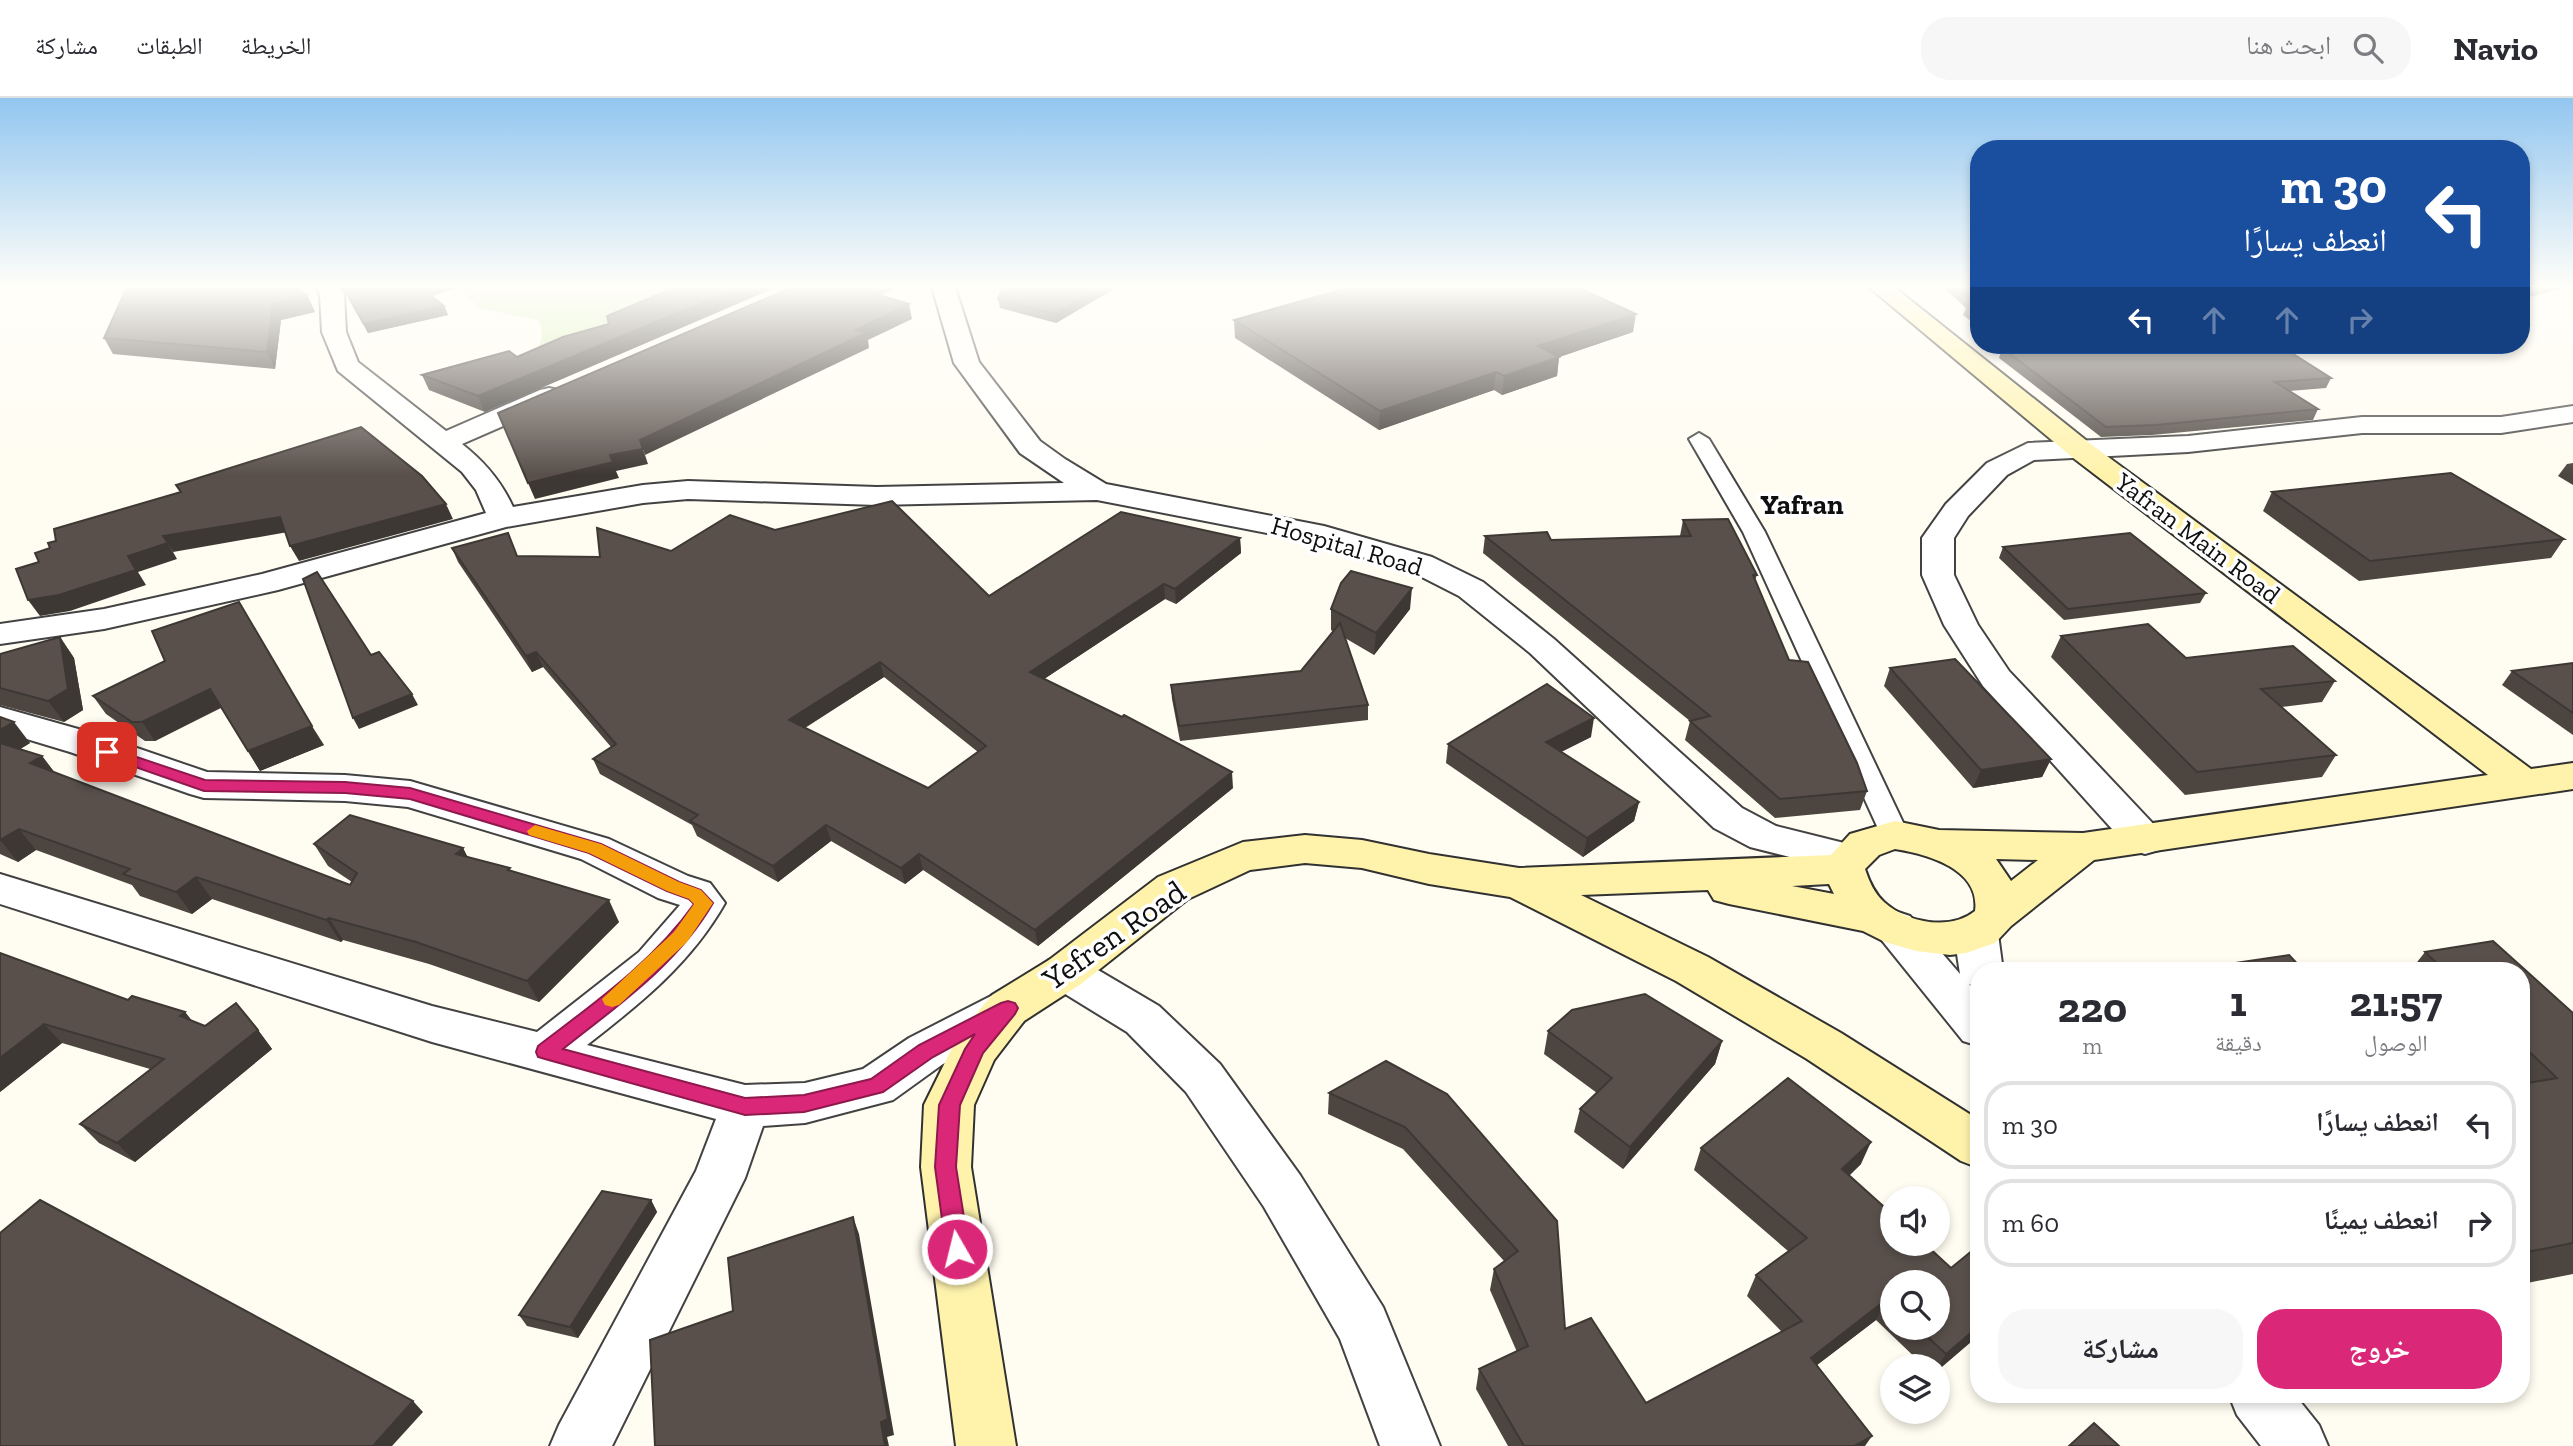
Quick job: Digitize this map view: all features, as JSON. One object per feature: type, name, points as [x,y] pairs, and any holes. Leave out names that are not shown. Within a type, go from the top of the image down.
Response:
[{"type":"main road","name":"Yafran Main Road","points":[[1957,350],[2082,451],[2521,781]]},
{"type":"main road","points":[[1941,844],[2083,847],[2146,840],[2521,781],[2573,776]]},
{"type":"main road","points":[[1885,923],[1851,888],[1847,864],[1859,846],[1875,839],[1895,835],[1918,837],[1963,855],[1980,868],[1993,884],[1997,900],[1984,940]]},
{"type":"main road","points":[[1675,878],[1885,923],[1922,936],[1984,940],[2083,847]]},
{"type":"main road","name":"Yefren Road","points":[[986,1446],[946,1167],[949,1105],[975,1049],[1008,1008],[1065,972],[1173,888],[1243,856],[1305,849],[1362,853],[1429,869],[1519,883],[1675,878]]},
{"type":"main road","points":[[1675,878],[1847,864]]},
{"type":"main road","points":[[1519,883],[1692,970],[1824,1046],[1970,1140]]},
{"type":"street","points":[[341,350],[347,366],[472,466],[490,489],[503,517]]},
{"type":"street","name":"Hospital Road","points":[[963,350],[967,363],[1030,447],[1097,491],[1313,533],[1382,551],[1431,569],[1471,589],[1542,646],[1728,818],[1763,837],[1847,864]]},
{"type":"street","points":[[442,443],[570,387]]},
{"type":"street","points":[[2146,840],[1996,678],[1961,625],[1938,575],[1938,538],[1957,510],[1997,469],[2028,452],[2188,444],[2362,425],[2501,425],[2573,414]]},
{"type":"street","points":[[0,634],[104,619],[267,583],[503,517],[559,506],[688,490],[877,496],[1097,491]]},
{"type":"street","points":[[0,719],[83,743],[204,785],[345,788],[410,794],[595,849],[673,887],[695,894],[704,903],[680,937],[629,986],[545,1052]]},
{"type":"street","points":[[0,889],[432,1024],[745,1106],[804,1103],[876,1086],[926,1051],[1008,1008]]},
{"type":"street","points":[[1885,923],[1970,1018]]},
{"type":"street","points":[[1065,972],[1143,1019],[1203,1078],[1282,1191],[1363,1326],[1410,1446]]},
{"type":"street","points":[[580,1446],[719,1178],[745,1106]]},
{"type":"street","points":[[2264,1403],[2298,1446]]},
{"type":"lane","points":[[1699,439],[1754,532],[1895,835]]},
{"type":"green space","points":[[537,350],[552,350],[534,358]]},
{"type":"building","points":[[533,350],[589,350],[478,396],[422,375],[509,351],[517,357]]},
{"type":"building","points":[[646,350],[830,350],[640,440],[643,449],[610,455],[613,462],[528,483],[498,413]]},
{"type":"building","points":[[1282,350],[1545,350],[1559,357],[1504,376],[1496,372],[1380,411]]},
{"type":"building","points":[[2010,354],[2293,354],[2331,378],[2275,382],[2318,409],[2156,425],[2106,427]]},
{"type":"building","points":[[361,427],[422,476],[446,504],[290,546],[280,517],[163,536],[168,543],[128,556],[136,570],[59,595],[28,600],[16,569],[39,562],[35,553],[50,548],[48,543],[56,541],[54,529],[181,492],[176,485]]},
{"type":"building","points":[[2451,473],[2564,539],[2370,561],[2272,492]]},
{"type":"building","points":[[892,501],[989,596],[1121,512],[1240,538],[1175,589],[1164,584],[1030,672],[1122,717],[1124,715],[1232,772],[1035,930],[919,854],[901,868],[826,825],[773,866],[690,821],[698,815],[593,759],[616,744],[536,652],[526,656],[452,548],[508,533],[517,556],[600,557],[597,528],[671,551],[730,515],[775,530]],"holes":[[[880,662],[986,746],[928,788],[789,720]]]},
{"type":"building","points":[[1728,519],[1757,575],[1753,575],[1789,660],[1808,662],[1857,763],[1867,791],[1780,799],[1690,721],[1710,716],[1485,536],[1547,532],[1551,540],[1691,536],[1683,520]]},
{"type":"building","points":[[2130,533],[2206,593],[2068,609],[2003,547]]},
{"type":"building","points":[[1351,571],[1412,588],[1376,633],[1331,609],[1341,583]]},
{"type":"building","points":[[317,572],[371,655],[379,652],[412,694],[353,718],[303,579]]},
{"type":"building","points":[[239,602],[312,726],[248,751],[210,689],[142,722],[132,722],[93,696],[165,661],[152,631]]},
{"type":"building","points":[[1340,623],[1368,705],[1179,726],[1171,685],[1301,671]]},
{"type":"building","points":[[2148,624],[2186,658],[2293,646],[2335,681],[2261,689],[2336,755],[2197,772],[2061,636]]},
{"type":"building","points":[[60,637],[68,689],[48,701],[0,688],[0,654]]},
{"type":"building","points":[[1955,659],[2051,759],[1981,770],[1890,668]]},
{"type":"building","points":[[2573,663],[2573,713],[2512,671]]},
{"type":"building","points":[[1547,684],[1594,718],[1546,742],[1639,802],[1587,838],[1448,744]]},
{"type":"building","points":[[0,717],[14,722],[0,730]]},
{"type":"building","points":[[0,743],[42,756],[30,763],[350,885],[357,873],[314,844],[350,815],[463,848],[456,854],[510,868],[508,870],[609,900],[527,981],[416,942],[329,918],[326,920],[196,877],[176,892],[123,874],[130,869],[19,829],[0,840]]},
{"type":"building","points":[[2493,941],[2516,962],[2436,962],[2425,952]]},
{"type":"building","points":[[0,953],[128,1000],[132,996],[185,1012],[180,1016],[205,1026],[236,1003],[258,1030],[117,1143],[80,1124],[164,1059],[44,1024],[0,1058]]},
{"type":"building","points":[[2289,955],[2296,962],[2242,962]]},
{"type":"building","points":[[2530,974],[2573,1013],[2573,1243],[2530,1251],[2530,1083],[2557,1078],[2530,1053]]},
{"type":"building","points":[[1645,994],[1722,1041],[1630,1147],[1580,1109],[1612,1078],[1548,1031],[1572,1010]]},
{"type":"building","points":[[1386,1061],[1447,1094],[1557,1221],[1565,1329],[1591,1318],[1646,1403],[1802,1321],[1756,1275],[1807,1238],[1701,1148],[1788,1078],[1871,1142],[1842,1169],[1880,1203],[1880,1256],[1938,1256],[1951,1268],[1970,1252],[1970,1334],[1946,1354],[1931,1340],[1950,1340],[1950,1270],[1880,1270],[1880,1304],[1811,1358],[1872,1436],[1854,1446],[1524,1446],[1479,1369],[1528,1346],[1494,1269],[1518,1251],[1405,1127],[1329,1093]]},
{"type":"building","points":[[602,1191],[651,1200],[570,1327],[519,1315]]},
{"type":"building","points":[[40,1200],[413,1401],[373,1446],[0,1446],[0,1233]]},
{"type":"building","points":[[853,1217],[888,1419],[881,1422],[885,1446],[655,1446],[650,1340],[733,1311],[728,1258]]},
{"type":"building","points":[[2094,1423],[2119,1446],[2069,1446]]},
{"type":"slow traffic","points":[[535,831],[595,849],[673,887],[695,894],[704,903],[680,937],[612,999]]},
{"type":"district","name":"Yafran","points":[[1802,504]]},
{"type":"route","points":[[107,752],[204,785],[345,788],[410,794],[595,849],[673,887],[695,894],[704,903],[680,937],[629,986],[545,1052],[745,1106],[804,1103],[876,1086],[926,1051],[1008,1008],[975,1049],[949,1105],[946,1167],[957,1249]]}]
